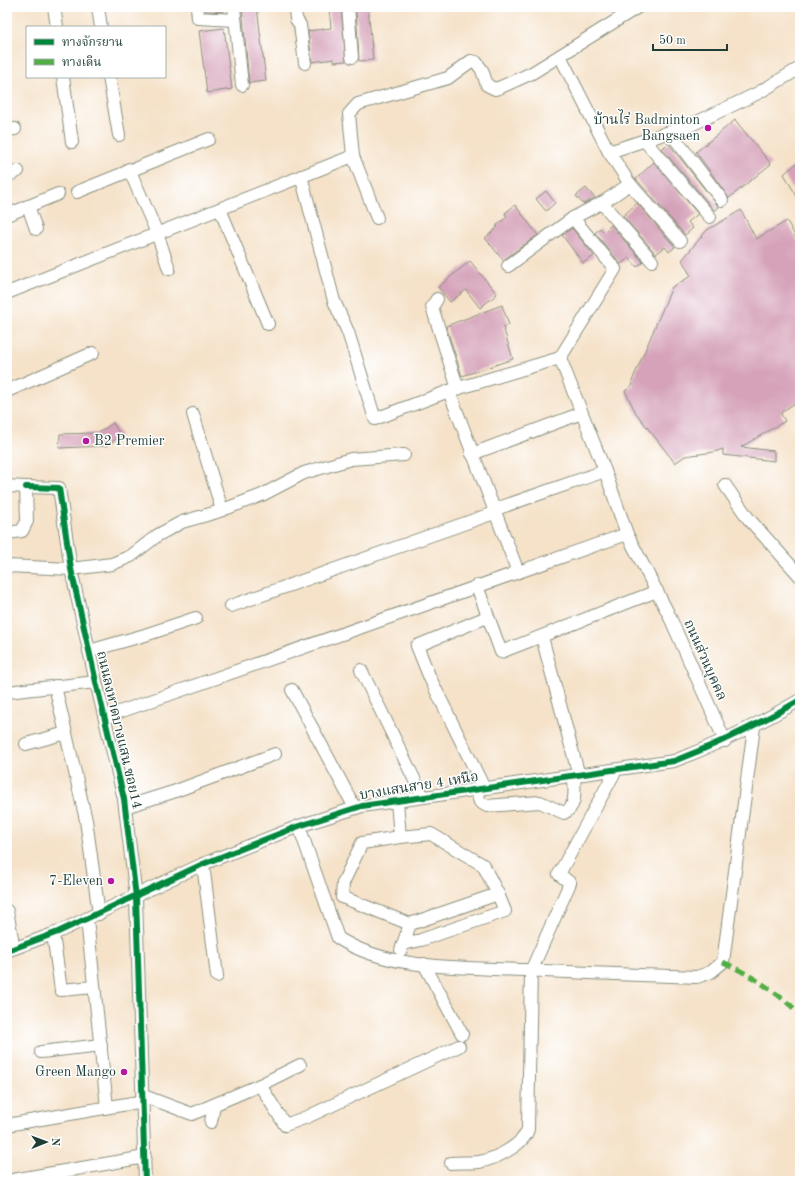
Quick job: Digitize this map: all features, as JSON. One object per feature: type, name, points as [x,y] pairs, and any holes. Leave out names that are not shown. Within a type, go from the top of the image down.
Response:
[{"type":"street","points":[[54,7],[57,26]]},
{"type":"street","points":[[98,7],[101,26]]},
{"type":"street","points":[[197,7],[198,18],[235,20]]},
{"type":"street","points":[[234,7],[242,85]]},
{"type":"street","points":[[295,7],[296,19],[300,25],[305,63]]},
{"type":"street","points":[[348,7],[352,57]]},
{"type":"street","points":[[377,218],[353,156],[349,114],[358,104],[448,78],[473,61],[476,62],[482,70],[487,85],[495,89],[532,73],[638,7]]},
{"type":"street","points":[[560,56],[609,152],[630,184],[680,241]]},
{"type":"street","points":[[609,152],[691,125],[758,93],[800,68]]},
{"type":"street","points":[[63,78],[72,142]]},
{"type":"street","points":[[109,78],[119,135]]},
{"type":"street","points":[[670,132],[722,200]]},
{"type":"street","points":[[77,192],[209,139]]},
{"type":"street","points":[[645,141],[710,217]]},
{"type":"street","points":[[7,292],[353,156]]},
{"type":"street","points":[[129,170],[157,233],[170,269]]},
{"type":"street","points":[[301,176],[334,301],[348,332],[375,419],[453,390],[560,358],[616,269],[573,218]]},
{"type":"street","points":[[508,266],[573,218],[602,203],[630,184]]},
{"type":"street","points":[[7,215],[58,194]]},
{"type":"street","points":[[602,203],[652,261]]},
{"type":"street","points":[[28,206],[36,229]]},
{"type":"street","points":[[220,209],[268,324]]},
{"type":"street","points":[[437,299],[432,307],[453,390],[472,454],[518,572]]},
{"type":"street","points":[[7,391],[93,353]]},
{"type":"street","name":"ถนนส่วนบุคคล","points":[[560,358],[605,471],[628,534],[668,613],[724,741]]},
{"type":"street","points":[[193,414],[222,510]]},
{"type":"street","points":[[472,454],[582,414]]},
{"type":"street","points":[[7,566],[72,569],[112,564],[130,556],[158,535],[182,522],[222,510],[262,495],[304,473],[350,459],[404,455]]},
{"type":"street","points":[[231,606],[605,471]]},
{"type":"street","points":[[725,485],[748,518],[800,576]]},
{"type":"street","points":[[7,486],[26,487],[27,521],[22,531],[7,533]]},
{"type":"street","name":"ถนนลงหาดบางแสน ซอย14","points":[[26,487],[59,488],[72,569],[89,651],[125,807],[136,897],[144,1098],[145,1181]]},
{"type":"street","points":[[105,717],[628,534]]},
{"type":"street","points":[[477,586],[501,652],[657,591]]},
{"type":"street","points":[[487,617],[417,646],[480,788],[480,802],[487,806],[540,802],[564,812],[571,806],[574,800],[576,776],[542,637]]},
{"type":"street","points":[[89,651],[145,635],[196,618]]},
{"type":"street","points":[[361,670],[423,797]]},
{"type":"street","points":[[7,692],[96,682]]},
{"type":"street","points":[[55,686],[86,820],[99,914]]},
{"type":"street","points":[[292,690],[355,808]]},
{"type":"street","name":"บางแสนสาย 4 เหนือ","points":[[10,950],[53,934],[99,914],[203,864],[299,826],[355,808],[480,788],[576,776],[674,761],[754,727],[800,700]]},
{"type":"street","points":[[299,826],[338,938],[360,950],[397,960],[424,964],[531,971],[698,977],[711,972],[722,962],[754,727]]},
{"type":"street","points":[[26,744],[66,733]]},
{"type":"street","points":[[125,807],[173,792],[275,754]]},
{"type":"street","points":[[451,1163],[479,1162],[515,1146],[526,1137],[528,1129],[531,971],[570,883],[559,874],[616,770]]},
{"type":"street","points":[[396,801],[400,837]]},
{"type":"street","points":[[403,944],[420,940],[505,911],[498,894],[483,865],[431,834],[362,843],[343,883],[342,897],[410,924],[498,894]]},
{"type":"street","points":[[203,864],[217,976]]},
{"type":"street","points":[[7,911],[10,950]]},
{"type":"street","points":[[87,919],[108,1107]]},
{"type":"street","points":[[397,960],[410,924]]},
{"type":"street","points":[[53,934],[62,990],[94,987]]},
{"type":"street","points":[[260,1085],[285,1125],[308,1117],[461,1040],[424,964]]},
{"type":"street","points":[[42,1052],[100,1042]]},
{"type":"street","points":[[7,1125],[108,1107],[144,1098],[192,1114],[260,1085],[300,1065]]},
{"type":"street","points":[[212,1122],[214,1105]]},
{"type":"street","points":[[7,1181],[145,1157]]},
{"type":"building","points":[[205,7],[223,7],[224,12],[205,11]]},
{"type":"building","points":[[242,7],[257,7],[266,81],[249,83]]},
{"type":"building","points":[[329,7],[341,7],[346,61],[334,62],[334,59],[312,62],[308,31],[331,28]]},
{"type":"building","points":[[356,7],[368,7],[373,60],[359,61]]},
{"type":"building","points":[[224,28],[232,89],[207,93],[199,31]]},
{"type":"building","points":[[735,120],[771,164],[729,198],[696,152]]},
{"type":"building","points":[[668,143],[719,207],[715,211],[662,149]]},
{"type":"building","points":[[800,160],[800,202],[784,174]]},
{"type":"building","points":[[654,162],[698,214],[688,222],[693,228],[685,235],[636,179]]},
{"type":"building","points":[[586,188],[595,198],[583,204],[576,196]]},
{"type":"building","points":[[546,191],[555,203],[546,211],[536,199]]},
{"type":"building","points":[[637,203],[675,247],[669,252],[665,247],[656,254],[623,216]]},
{"type":"building","points":[[515,205],[538,235],[503,260],[485,238],[498,227],[496,226],[507,217],[505,213]]},
{"type":"building","points":[[741,210],[756,239],[787,221],[800,245],[800,400],[783,411],[781,414],[785,421],[741,447],[774,451],[774,461],[723,455],[723,449],[714,452],[685,456],[675,463],[636,413],[625,391],[633,385],[632,381],[672,287],[691,276],[682,260],[707,230]]},
{"type":"building","points":[[611,225],[643,262],[637,267],[629,258],[621,264],[595,233],[600,228],[604,232]]},
{"type":"building","points":[[572,228],[594,256],[583,263],[562,235]]},
{"type":"building","points":[[470,261],[497,294],[480,308],[466,290],[450,302],[438,287]]},
{"type":"building","points":[[502,305],[509,325],[503,327],[513,359],[462,376],[446,326]]},
{"type":"building","name":"B2 Premier","points":[[113,423],[121,436],[106,446],[59,448],[60,434],[98,433]]},
{"type":"marked path","points":[[723,962],[763,985],[782,998],[800,1014]]},
{"type":"cycle path","points":[[26,487],[59,488],[71,569],[124,799],[136,897],[145,1181]]},
{"type":"cycle path","points":[[7,951],[58,932],[203,864],[299,826],[362,806],[674,761],[738,733],[800,700]]},
{"type":"place","name":"บ้านไร่ Badminton Bangsaen","points":[[708,128]]},
{"type":"place","name":"B2 Premier","points":[[86,441]]},
{"type":"place","name":"7-Eleven","points":[[111,881]]},
{"type":"place","name":"Green Mango","points":[[124,1072]]}]
